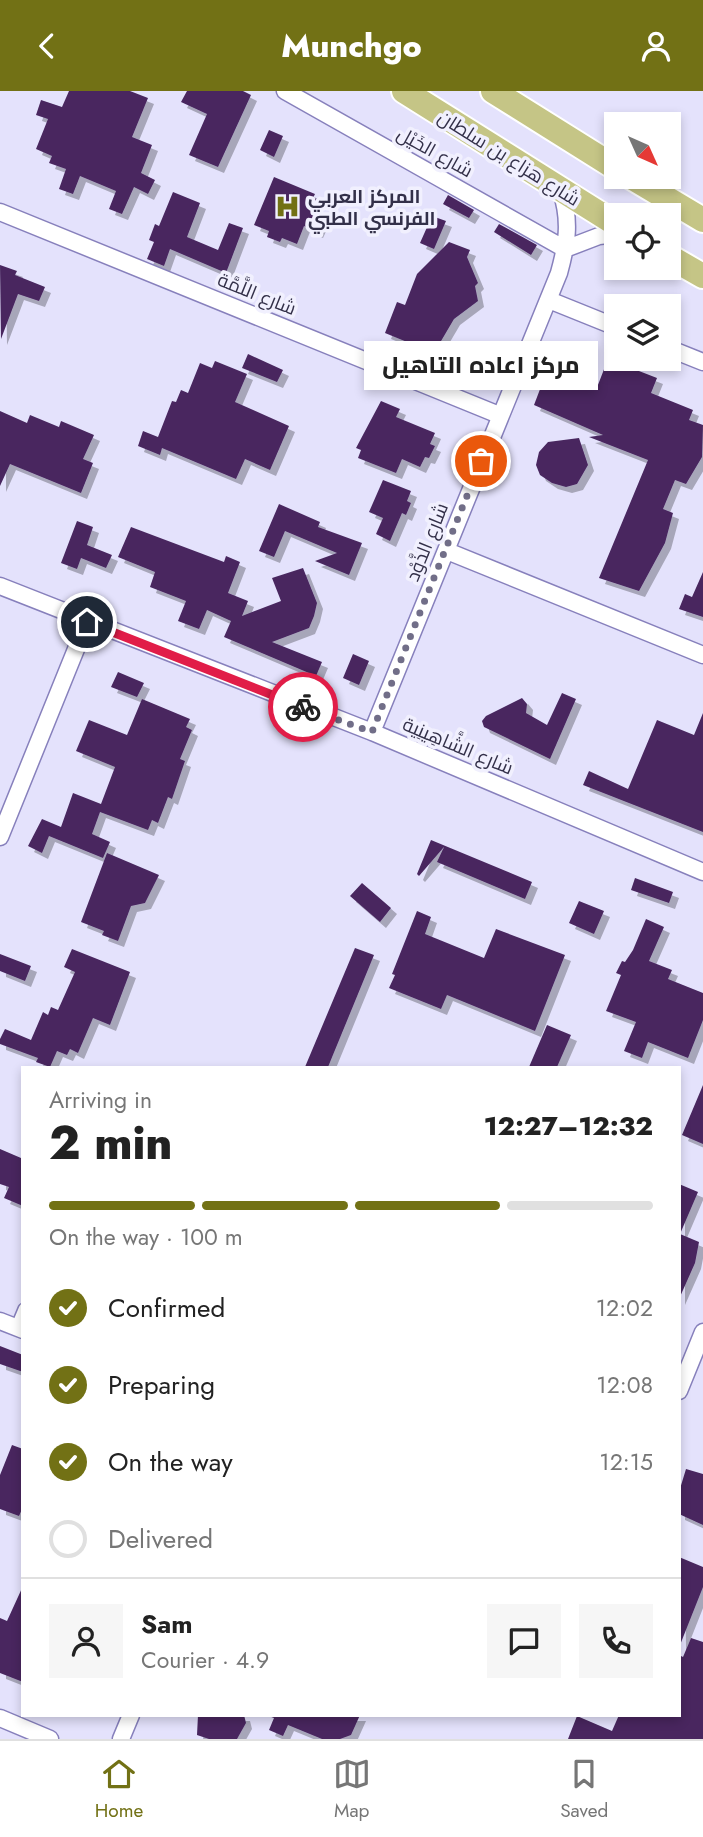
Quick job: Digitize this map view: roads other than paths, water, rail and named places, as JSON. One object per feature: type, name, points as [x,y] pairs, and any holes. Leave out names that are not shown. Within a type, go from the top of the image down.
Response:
[{"type":"main road","name":"شارع هزاع بن سلطان","points":[[404,91],[604,217]]},
{"type":"main road","points":[[493,91],[604,160]]},
{"type":"main road","points":[[651,189],[703,220]]},
{"type":"main road","points":[[681,264],[703,277]]},
{"type":"street","name":"شارع الخَيْل","points":[[285,91],[565,249]]},
{"type":"street","name":"شارع الذَّوْد","points":[[372,732],[447,551],[499,415],[549,300],[565,249],[568,220],[561,191]]},
{"type":"street","name":"شارع اللَّمَّة","points":[[0,212],[499,415]]},
{"type":"street","points":[[565,249],[604,236]]},
{"type":"street","points":[[549,300],[604,322]]},
{"type":"street","points":[[681,353],[703,362]]},
{"type":"street","points":[[447,551],[703,655]]},
{"type":"street","name":"شارع الشَّاهِينِية","points":[[0,586],[372,732],[703,872]]},
{"type":"street","points":[[0,837],[87,622]]},
{"type":"street","points":[[681,1386],[703,1332]]},
{"type":"street","points":[[121,1739],[130,1717]]},
{"type":"street","points":[[0,1718],[50,1739]]},
{"type":"place","name":"المركز العربي الفرنسي الطبي","points":[[288,207]]},
{"type":"place","name":"مركز اعاده التاهيل","points":[[481,461]]}]
